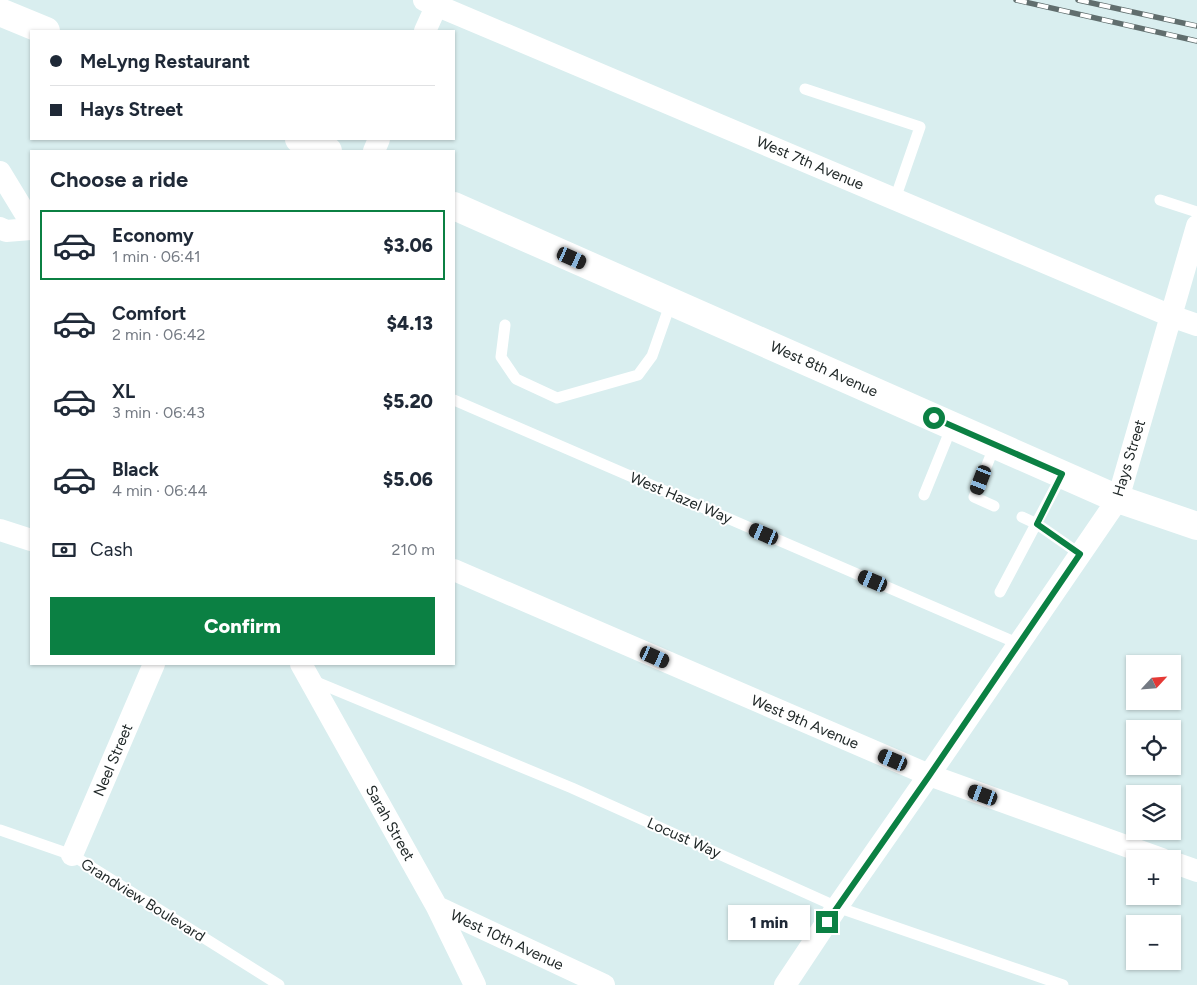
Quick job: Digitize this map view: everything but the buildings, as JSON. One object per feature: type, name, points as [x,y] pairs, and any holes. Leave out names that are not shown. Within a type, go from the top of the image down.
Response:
[{"type":"main road","points":[[0,12],[44,30]]},
{"type":"main road","points":[[301,140],[326,150]]},
{"type":"main road","name":"West 8th Avenue","points":[[455,206],[1118,499],[1197,526]]},
{"type":"street","points":[[425,30],[433,2]]},
{"type":"street","name":"West 7th Avenue","points":[[433,2],[1171,316],[1197,325]]},
{"type":"street","points":[[0,172],[30,221]]},
{"type":"street","name":"Hays Street","points":[[785,985],[837,906],[929,776],[1118,499],[1197,226]]},
{"type":"street","points":[[0,228],[6,230],[30,228]]},
{"type":"street","points":[[0,530],[30,540]]},
{"type":"street","name":"West 9th Avenue","points":[[455,570],[929,776],[1137,850]]},
{"type":"street","name":"Neel Street","points":[[72,855],[154,665]]},
{"type":"street","name":"Sarah Street","points":[[305,672],[437,907],[475,985]]},
{"type":"street","points":[[1181,865],[1197,871]]},
{"type":"street","name":"West 10th Avenue","points":[[437,907],[604,985]]},
{"type":"lane","points":[[805,89],[920,127],[894,198]]},
{"type":"lane","points":[[1160,200],[1197,212]]},
{"type":"lane","points":[[505,325],[501,357],[516,379],[557,398],[638,374],[652,356],[671,302]]},
{"type":"lane","name":"West Hazel Way","points":[[455,400],[1019,644]]},
{"type":"lane","points":[[924,495],[952,426]]},
{"type":"lane","points":[[994,506],[974,497],[995,445]]},
{"type":"lane","points":[[1000,592],[1062,474]]},
{"type":"lane","points":[[1022,517],[1037,524],[1080,554]]},
{"type":"lane","name":"Locust Way","points":[[305,672],[837,906],[1063,985]]},
{"type":"lane","name":"Grandview Boulevard","points":[[0,830],[72,855],[279,985]]},
{"type":"railway","points":[[1016,0],[1197,41]]},
{"type":"railway","points":[[1078,0],[1197,26]]},
{"type":"route","points":[[827,922],[1080,554],[1037,524],[1062,474],[934,418]]}]
